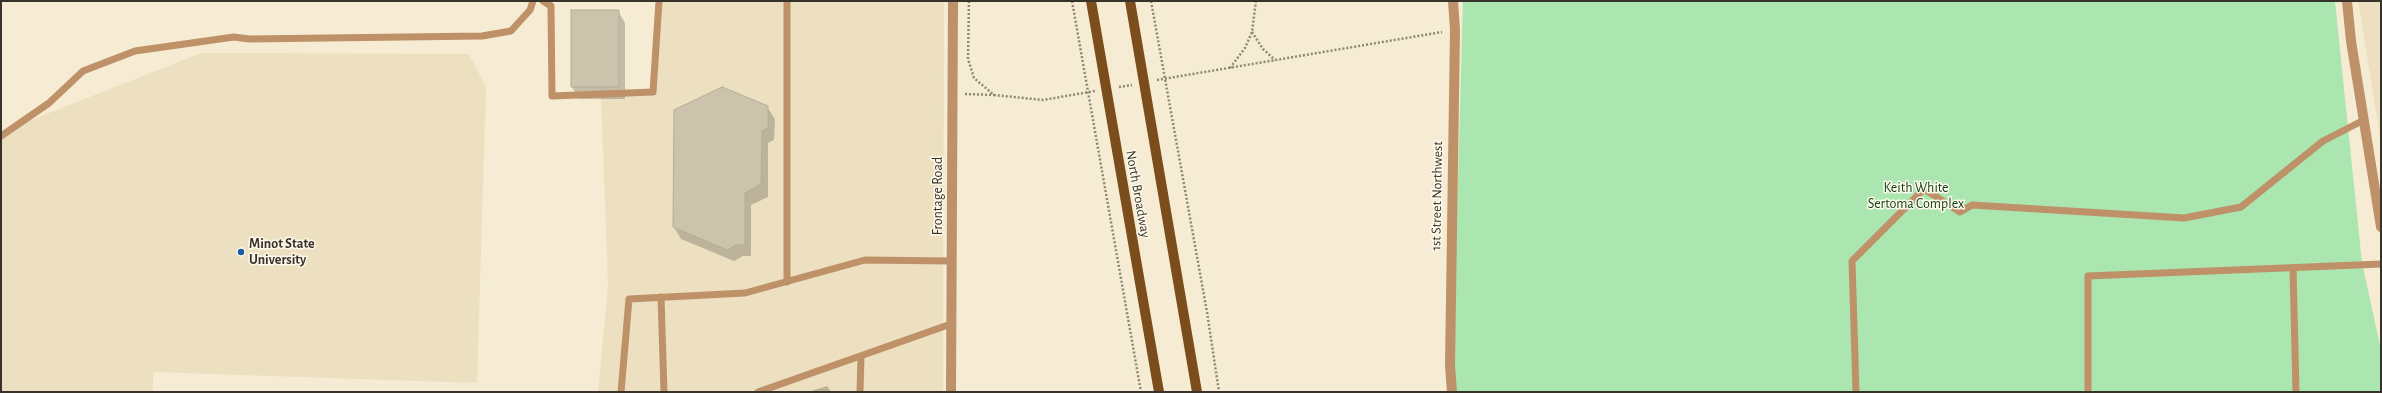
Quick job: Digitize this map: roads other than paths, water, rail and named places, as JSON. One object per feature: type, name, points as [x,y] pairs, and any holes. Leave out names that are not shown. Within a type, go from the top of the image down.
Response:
[{"type":"main road","name":"North Broadway","points":[[1091,1],[1159,392]]},
{"type":"main road","name":"North Broadway","points":[[1130,1],[1197,392]]},
{"type":"street","name":"Frontage Road","points":[[951,392],[953,1]]},
{"type":"street","name":"1st Street Northwest","points":[[1452,392],[1450,366],[1451,142],[1455,30],[1453,1]]},
{"type":"street","points":[[2347,1],[2381,227]]},
{"type":"lane","points":[[1,136],[49,103],[83,71],[135,51],[234,37],[249,39],[482,36],[511,31],[530,10],[533,1]]},
{"type":"lane","points":[[543,1],[551,6],[552,96],[653,92],[659,1]]},
{"type":"lane","points":[[787,1],[787,282]]},
{"type":"lane","points":[[1856,392],[1852,261],[1924,189],[1960,212],[1972,206],[2184,218],[2241,207],[2323,141],[2364,120]]},
{"type":"lane","points":[[621,392],[629,299],[745,293],[865,260],[952,260]]},
{"type":"lane","points":[[2088,392],[2088,276],[2381,264]]},
{"type":"lane","points":[[2293,268],[2296,392]]},
{"type":"lane","points":[[661,297],[664,392]]},
{"type":"lane","points":[[758,392],[951,324]]},
{"type":"lane","points":[[860,356],[860,392]]},
{"type":"place","name":"Minot State University","points":[[241,252]]},
{"type":"park label","name":"Keith White Sertoma Complex","points":[[1916,196]]}]
